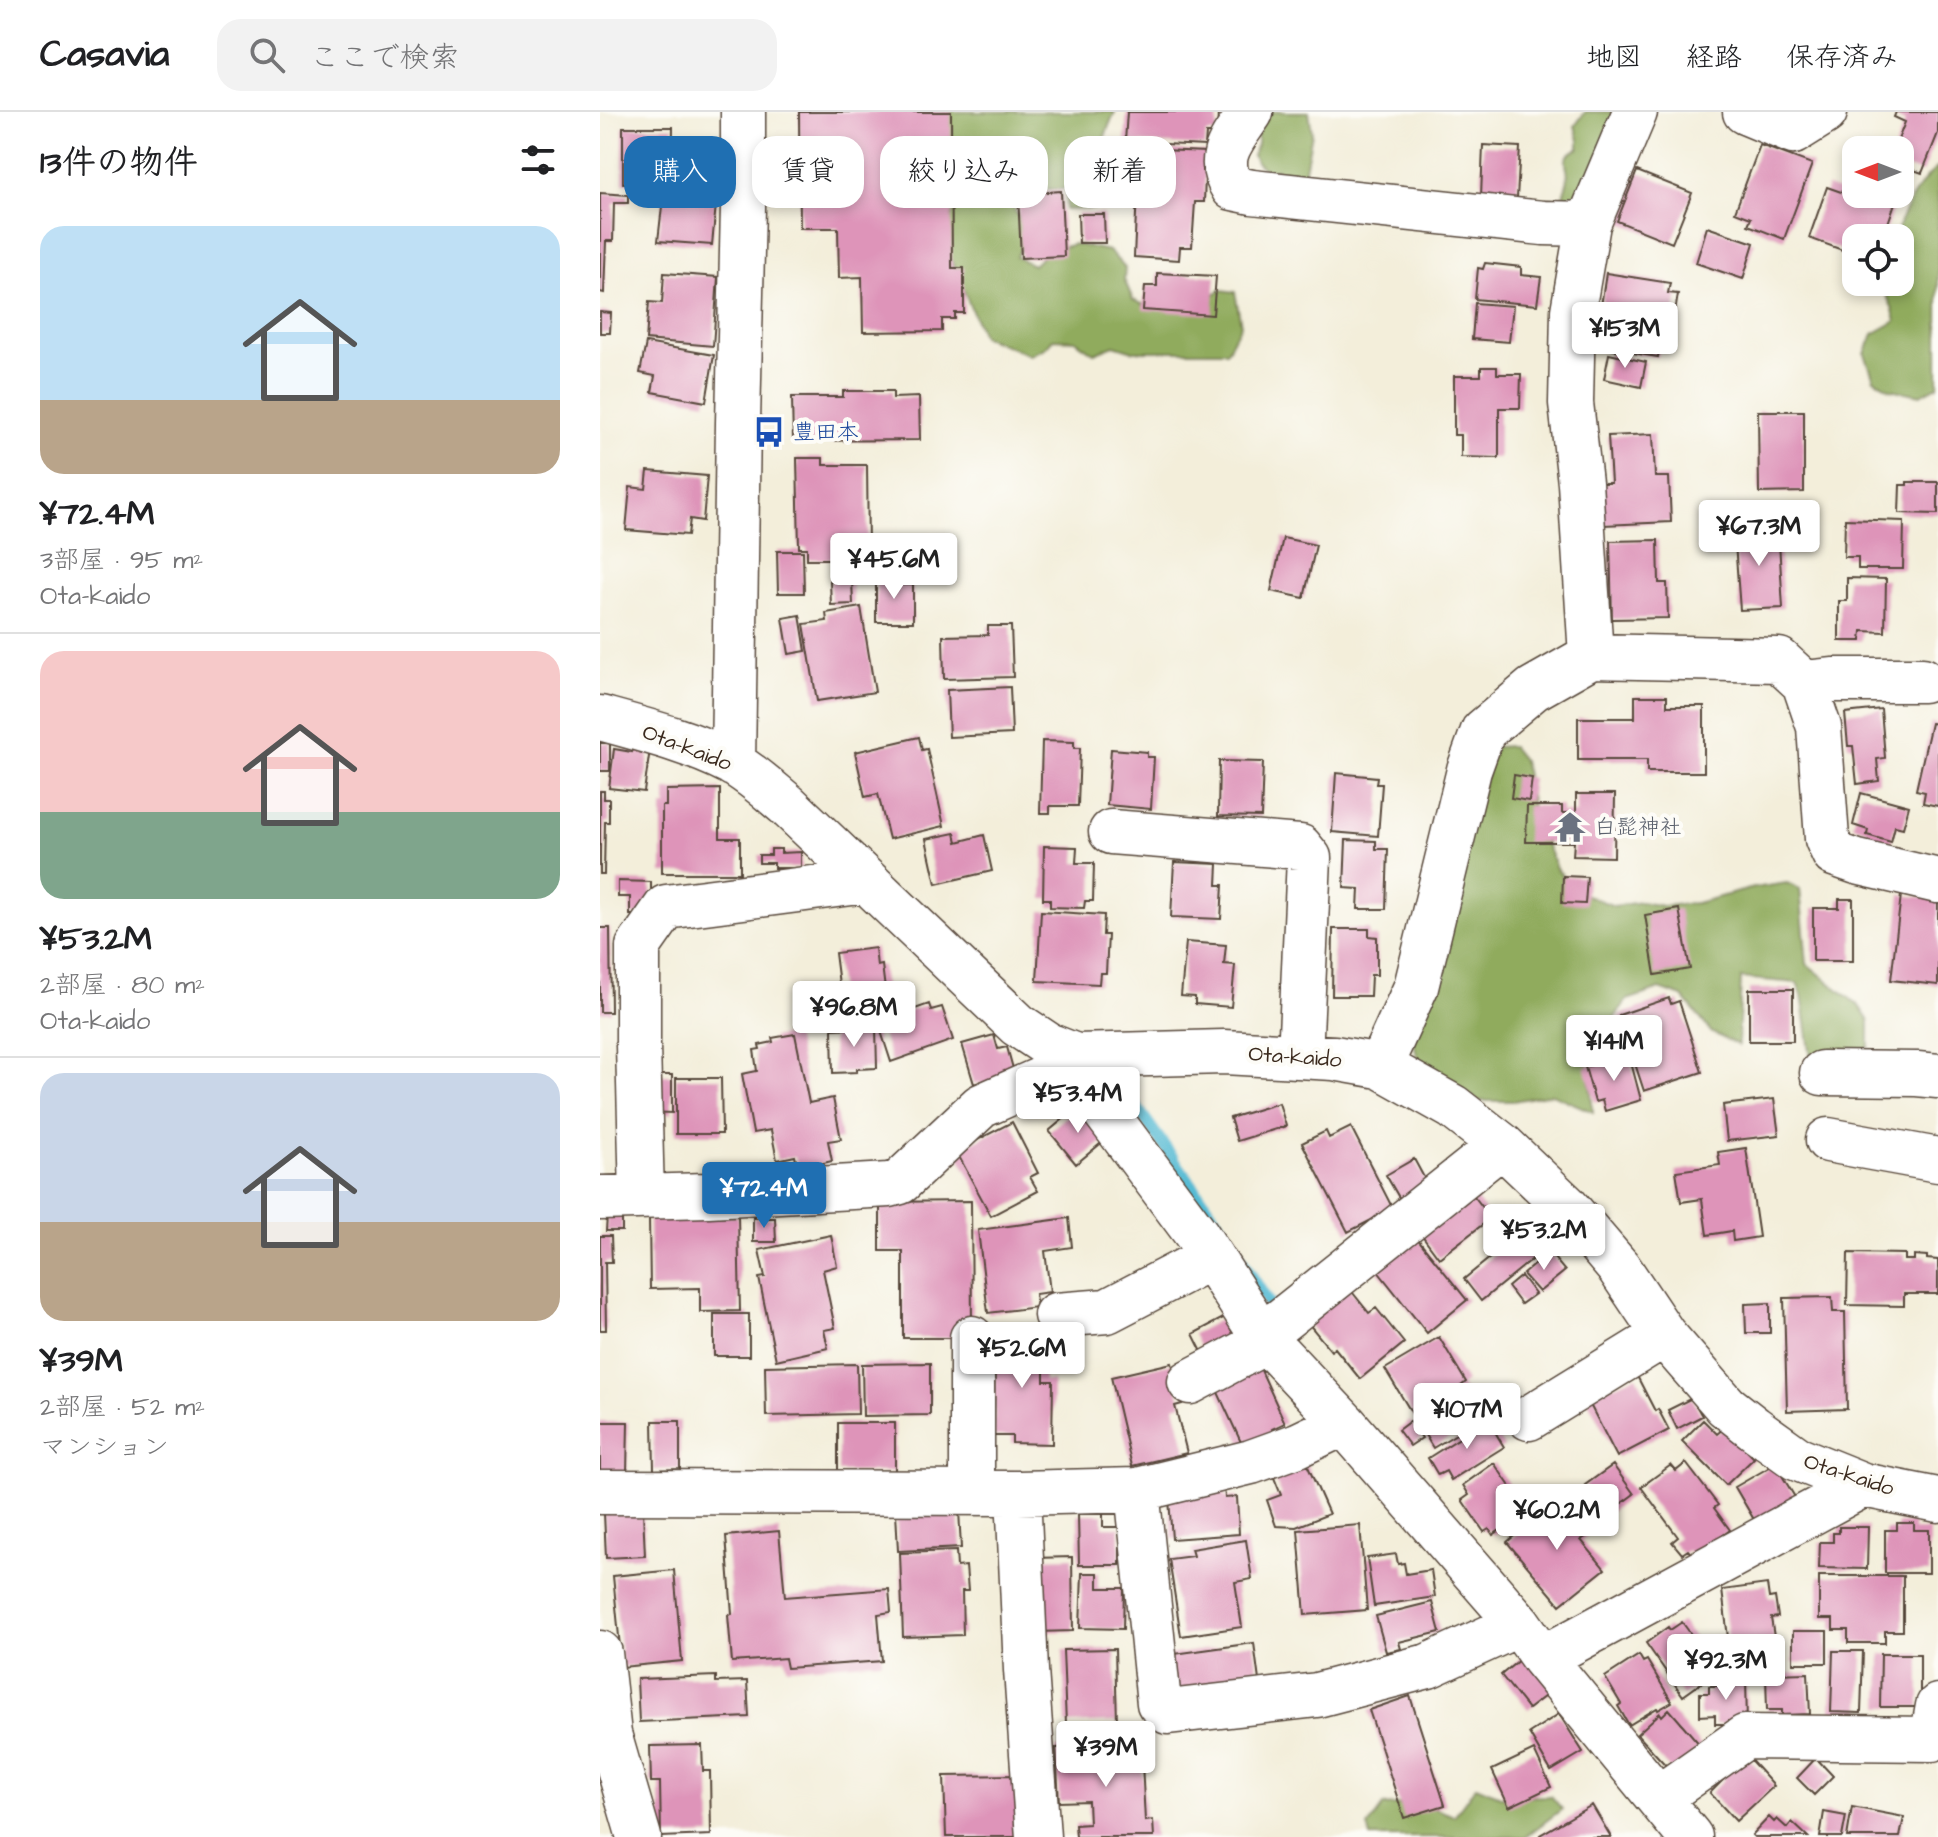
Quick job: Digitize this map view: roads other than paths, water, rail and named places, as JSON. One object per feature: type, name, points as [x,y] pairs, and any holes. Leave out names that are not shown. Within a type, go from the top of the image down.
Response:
[{"type":"street","points":[[733,764],[743,112]]},
{"type":"street","points":[[1251,112],[1227,149],[1224,173],[1233,188],[1543,223],[1588,224]]},
{"type":"street","points":[[1745,112],[1793,132],[1835,115]]},
{"type":"street","points":[[1591,656],[1580,483],[1571,403],[1573,311],[1588,224],[1632,113]]},
{"type":"street","points":[[1380,1066],[1416,987],[1469,770],[1483,731],[1533,689],[1591,656],[1779,660],[1804,683],[1819,727],[1827,839],[1834,854],[1938,881]]},
{"type":"street","points":[[1804,683],[1923,680]]},
{"type":"street","name":"Ota-kaido","points":[[600,718],[692,746],[733,764],[758,781],[1018,1025],[1074,1061],[1224,1052],[1334,1058],[1380,1066],[1453,1107],[1502,1145],[1566,1206],[1610,1257],[1664,1335],[1726,1406],[1796,1458],[1863,1485],[1938,1500]]},
{"type":"street","points":[[1111,832],[1300,847],[1309,858],[1300,1056]]},
{"type":"street","points":[[867,881],[666,907],[638,947],[638,1045],[621,1198],[900,1182],[981,1106],[1074,1061],[1211,1257],[1344,1423],[1546,1641],[1669,1791],[1690,1837]]},
{"type":"street","points":[[1822,1073],[1938,1076]]},
{"type":"street","points":[[1828,1140],[1938,1160]]},
{"type":"street","points":[[1190,1382],[1271,1331],[1502,1145]]},
{"type":"street","points":[[1056,1315],[1107,1311],[1211,1257]]},
{"type":"street","points":[[1529,1418],[1664,1335]]},
{"type":"street","points":[[972,1338],[972,1493]]},
{"type":"street","points":[[600,1492],[1018,1493],[1137,1490],[1251,1462],[1298,1445],[1344,1423]]},
{"type":"street","points":[[1137,1490],[1159,1703],[1168,1712],[1317,1695],[1428,1666],[1546,1641],[1863,1485]]},
{"type":"street","points":[[1018,1493],[1038,1837]]},
{"type":"street","points":[[600,1653],[609,1734],[639,1837]]},
{"type":"street","points":[[1669,1791],[1745,1737],[1932,1739],[1938,1706]]},
{"type":"waterway","points":[[1123,1088],[1219,1223],[1277,1317]]},
{"type":"place","name":"豊田本","points":[[769,432]]},
{"type":"place","name":"白髭神社","points":[[1570,827]]}]
